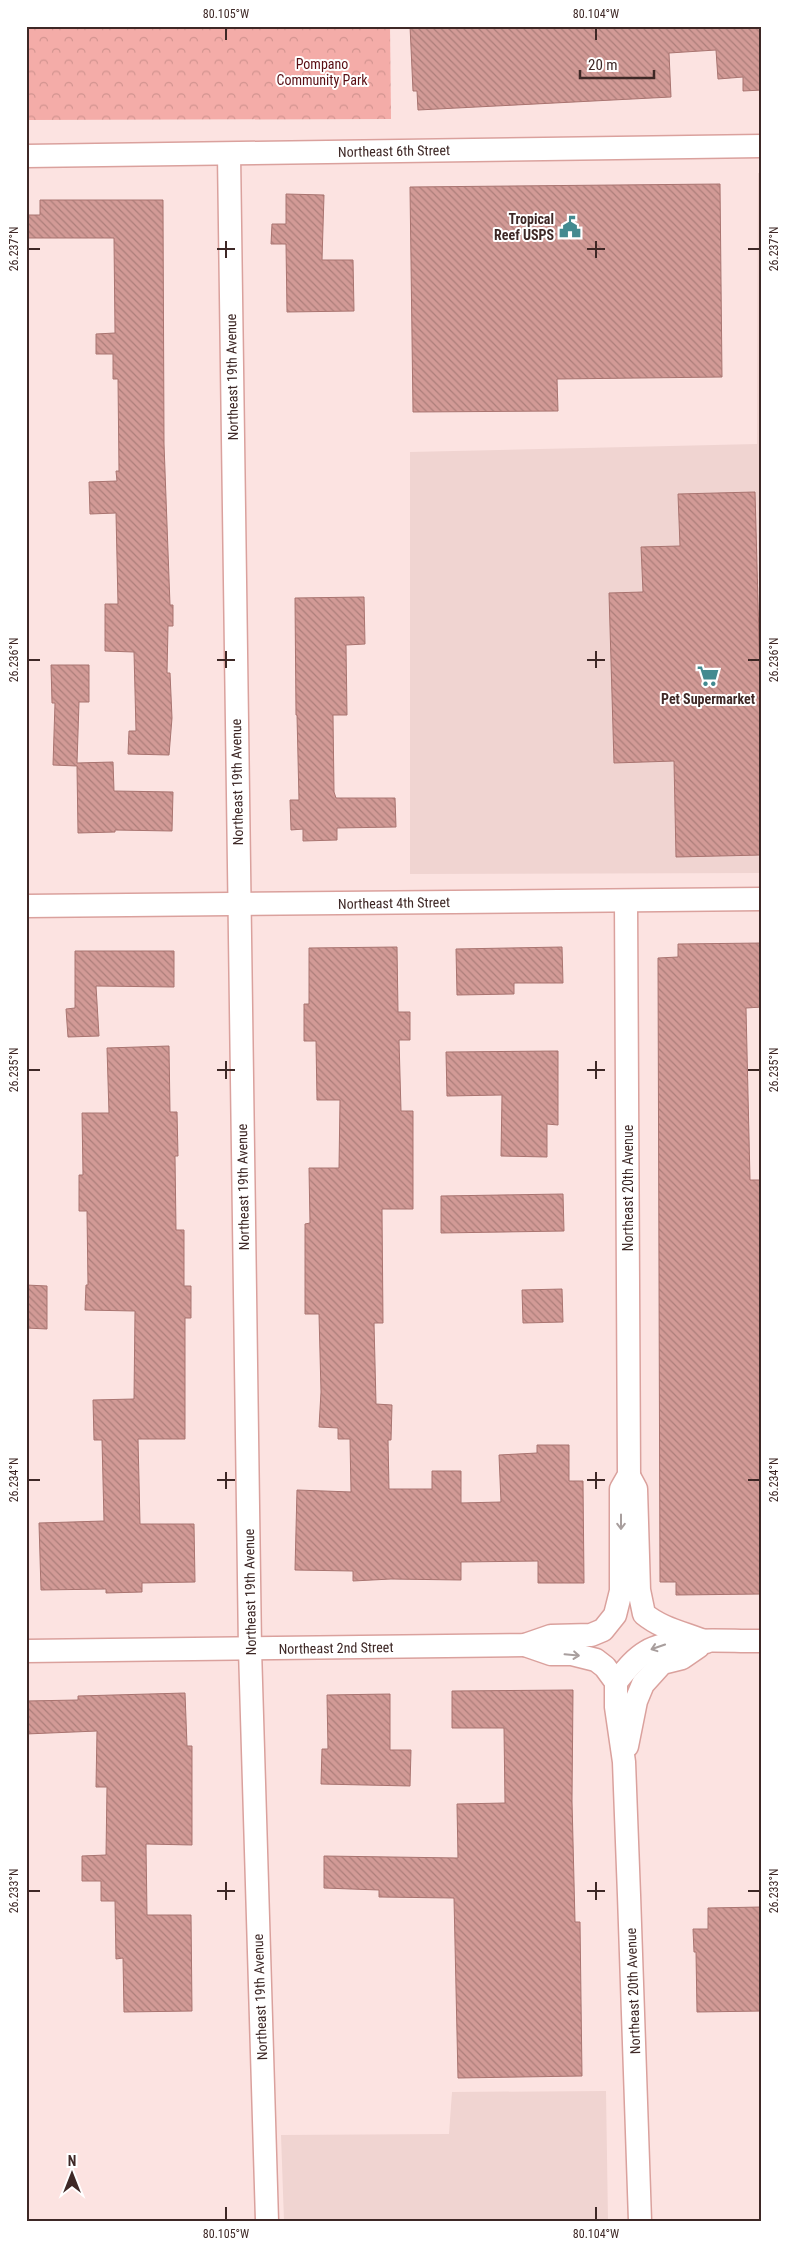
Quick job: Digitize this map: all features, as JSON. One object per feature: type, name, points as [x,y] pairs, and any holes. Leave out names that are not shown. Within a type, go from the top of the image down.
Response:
[{"type":"street","name":"Northeast 6th Street","points":[[26,156],[762,146]]},
{"type":"street","name":"Northeast 19th Avenue","points":[[229,154],[250,1649],[267,2221]]},
{"type":"street","name":"Northeast 4th Street","points":[[26,906],[762,899]]},
{"type":"street","name":"Northeast 20th Avenue","points":[[626,901],[629,1475],[636,1489],[640,1590],[644,1614],[665,1627],[678,1629],[706,1642]]},
{"type":"street","name":"Northeast 20th Avenue","points":[[603,1630],[610,1624],[619,1605],[621,1490],[629,1475]]},
{"type":"street","name":"Northeast 2nd Street","points":[[26,1651],[525,1645],[551,1636],[591,1635],[603,1630]]},
{"type":"street","points":[[624,1762],[636,1701],[643,1684],[662,1663],[682,1658],[706,1642]]},
{"type":"street","points":[[624,1762],[616,1707],[616,1682],[636,1658],[646,1651],[666,1644],[762,1642]]},
{"type":"street","name":"Northeast 2nd Street","points":[[525,1645],[551,1654],[578,1655],[596,1660],[605,1667],[616,1682]]},
{"type":"street","name":"Northeast 20th Avenue","points":[[624,1762],[634,1999],[640,2221]]},
{"type":"shaded area","points":[[758,173],[762,173],[762,873],[410,874],[410,452],[757,444]]},
{"type":"shaded area","points":[[606,2091],[608,2221],[284,2221],[281,2135],[449,2134],[452,2092]]},
{"type":"green space","name":"Pompano Community Park","points":[[26,26],[390,26],[391,119],[26,120]]},
{"type":"building","points":[[410,26],[762,26],[762,90],[743,91],[743,77],[718,79],[716,50],[669,53],[671,97],[418,110],[417,91],[413,91]]},
{"type":"building","points":[[720,184],[722,377],[557,379],[558,411],[413,412],[410,187]]},
{"type":"building","points":[[286,194],[324,195],[322,260],[353,260],[354,311],[287,312],[286,244],[271,244],[272,224],[286,224]]},
{"type":"building","points":[[40,200],[163,200],[164,444],[170,605],[173,605],[173,626],[168,626],[167,673],[170,673],[172,718],[169,755],[128,754],[129,731],[136,731],[134,652],[105,651],[105,604],[118,604],[116,513],[90,514],[89,482],[117,481],[116,471],[119,471],[118,379],[113,379],[113,354],[96,354],[96,334],[115,333],[114,238],[26,238],[26,215],[40,215]]},
{"type":"building","points":[[755,492],[762,749],[762,855],[676,857],[674,761],[614,763],[609,593],[643,592],[641,547],[680,546],[678,494]]},
{"type":"building","points":[[364,597],[365,644],[346,645],[347,715],[333,715],[334,792],[336,798],[395,798],[396,827],[337,828],[337,840],[303,841],[303,829],[291,830],[290,800],[299,800],[295,598]]},
{"type":"building","points":[[51,665],[89,665],[89,702],[79,702],[77,763],[113,762],[114,791],[173,792],[172,831],[115,830],[115,832],[78,833],[77,766],[53,765],[55,703],[52,703]]},
{"type":"building","points":[[762,943],[762,1007],[746,1008],[750,1180],[762,1180],[762,1594],[676,1595],[676,1582],[660,1582],[658,958],[678,957],[678,944]]},
{"type":"building","points":[[397,947],[398,1012],[410,1012],[410,1040],[399,1040],[401,1111],[413,1111],[413,1209],[382,1209],[383,1323],[374,1323],[376,1404],[392,1405],[391,1440],[388,1440],[389,1489],[432,1489],[432,1471],[461,1471],[461,1503],[501,1502],[499,1455],[537,1453],[537,1445],[569,1445],[569,1481],[583,1481],[584,1583],[538,1583],[538,1561],[461,1562],[461,1580],[391,1579],[353,1581],[353,1571],[295,1570],[297,1490],[351,1492],[350,1439],[338,1439],[338,1428],[319,1427],[321,1392],[319,1314],[305,1314],[305,1224],[310,1223],[309,1168],[339,1168],[340,1100],[317,1100],[316,1041],[304,1041],[304,1004],[309,1004],[309,948]]},
{"type":"building","points":[[562,947],[563,983],[514,983],[514,994],[457,995],[456,949]]},
{"type":"building","points":[[75,951],[174,951],[174,987],[96,986],[99,1036],[68,1037],[66,1009],[75,1008]]},
{"type":"building","points":[[169,1046],[170,1112],[177,1112],[178,1156],[175,1156],[176,1230],[184,1230],[184,1286],[191,1286],[191,1318],[185,1318],[185,1439],[138,1439],[140,1524],[194,1524],[195,1582],[142,1583],[142,1592],[106,1593],[106,1589],[41,1590],[39,1523],[104,1521],[102,1440],[94,1440],[93,1400],[134,1399],[135,1311],[85,1310],[86,1285],[88,1285],[87,1211],[79,1211],[79,1175],[83,1175],[82,1113],[109,1113],[107,1048]]},
{"type":"building","points":[[558,1051],[558,1125],[547,1124],[547,1157],[501,1156],[502,1095],[447,1096],[446,1052]]},
{"type":"building","points":[[563,1194],[564,1231],[441,1233],[441,1196]]},
{"type":"building","points":[[26,1285],[47,1286],[47,1329],[26,1328]]},
{"type":"building","points":[[562,1289],[563,1322],[523,1323],[522,1290]]},
{"type":"building","points":[[573,1690],[572,1801],[575,1922],[580,1922],[582,2076],[458,2078],[454,1898],[379,1897],[379,1890],[324,1888],[324,1856],[458,1858],[457,1804],[505,1803],[504,1728],[452,1728],[452,1691]]},
{"type":"building","points":[[185,1693],[187,1746],[192,1746],[192,1845],[146,1844],[147,1915],[191,1915],[192,2011],[124,2012],[123,1958],[116,1959],[115,1901],[101,1901],[101,1881],[82,1881],[82,1856],[106,1855],[107,1787],[96,1787],[97,1731],[26,1734],[26,1701],[78,1700],[78,1696]]},
{"type":"building","points":[[390,1694],[390,1750],[411,1750],[410,1786],[321,1784],[322,1749],[328,1749],[327,1695]]},
{"type":"building","points":[[762,1907],[762,2011],[697,2012],[696,1952],[694,1952],[693,1929],[708,1929],[708,1908]]},
{"type":"place","name":"Tropical Reef USPS","points":[[570,227]]},
{"type":"place","name":"Pet Supermarket","points":[[708,676]]}]
